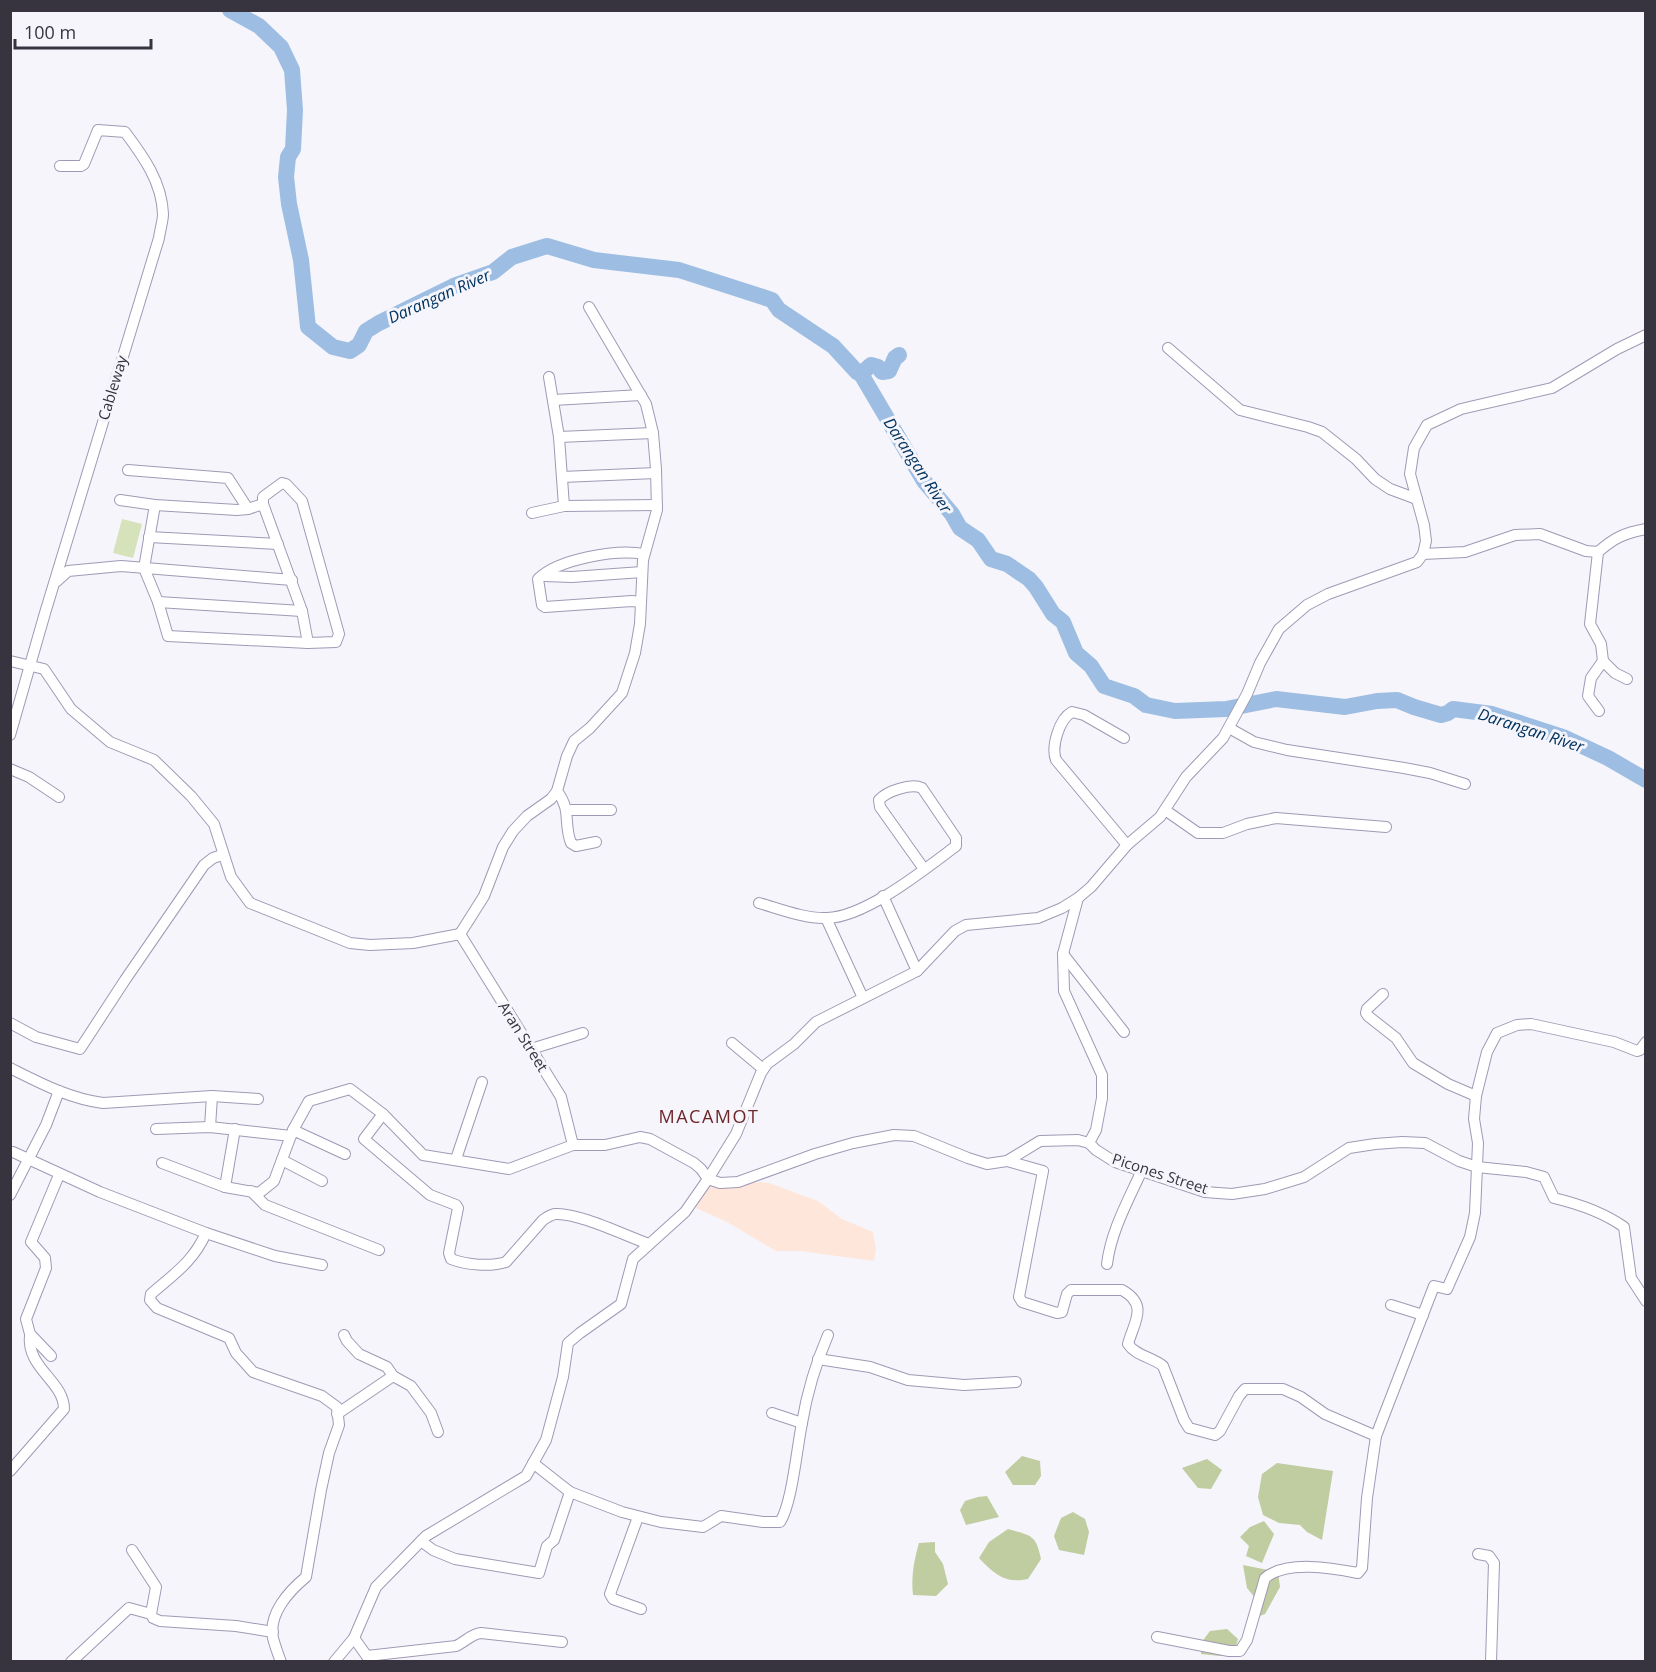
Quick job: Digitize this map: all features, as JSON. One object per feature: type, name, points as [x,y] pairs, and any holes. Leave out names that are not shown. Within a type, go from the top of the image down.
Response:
[{"type":"street","name":"Cableway","points":[[10,735],[159,237],[163,215],[151,171],[126,132],[98,130],[84,164],[81,166],[60,165]]},
{"type":"street","points":[[10,661],[31,664],[44,669],[71,709],[110,742],[154,760],[191,796],[214,824],[222,855],[231,877],[250,903],[350,943],[370,945],[413,943],[460,934],[484,896],[503,848],[513,831],[527,816],[551,799],[557,790],[574,741],[590,728],[622,693],[635,653],[644,554],[657,505],[653,433],[645,404],[589,307]]},
{"type":"street","points":[[334,1662],[354,1638],[376,1587],[426,1536],[526,1476],[546,1440],[563,1377],[568,1343],[621,1304],[633,1259],[685,1212],[708,1179],[736,1134],[767,1064],[795,1044],[816,1022],[917,971],[955,931],[966,925],[1038,918],[1078,898],[1091,887],[1127,845],[1160,817],[1186,777],[1223,738],[1279,629],[1307,605],[1328,594],[1417,562],[1423,554],[1426,541],[1410,474],[1414,448],[1427,425],[1461,408],[1552,388],[1646,335]]},
{"type":"street","points":[[1168,348],[1240,410],[1322,432],[1356,459],[1375,479],[1390,489],[1417,499]]},
{"type":"street","points":[[549,378],[559,437],[564,506]]},
{"type":"street","points":[[553,400],[640,395]]},
{"type":"street","points":[[559,437],[653,433]]},
{"type":"street","points":[[128,470],[228,478],[248,509]]},
{"type":"street","points":[[562,477],[656,473]]},
{"type":"street","points":[[155,505],[144,568],[158,602],[168,636],[308,643],[336,642],[339,634],[302,501],[286,484],[282,483],[263,497],[263,504],[292,580],[302,611],[308,643]]},
{"type":"street","points":[[120,500],[155,505],[248,509],[263,504]]},
{"type":"street","points":[[532,513],[564,506],[657,505]]},
{"type":"street","points":[[1627,678],[1615,673],[1603,661],[1601,644],[1590,624],[1598,552],[1613,538],[1646,529]]},
{"type":"street","points":[[1423,554],[1465,552],[1515,536],[1540,534],[1586,551],[1598,552]]},
{"type":"street","points":[[148,537],[278,543]]},
{"type":"street","points":[[641,602],[546,607],[542,605],[538,579],[584,557],[635,552],[644,554]]},
{"type":"street","points":[[54,584],[68,571],[103,567],[144,568],[292,580]]},
{"type":"street","points":[[541,576],[572,577],[642,572]]},
{"type":"street","points":[[158,602],[302,611]]},
{"type":"street","points":[[1599,711],[1588,696],[1591,678],[1603,661]]},
{"type":"street","points":[[1124,738],[1083,715],[1072,712],[1066,715],[1053,753],[1056,760],[1127,845]]},
{"type":"street","points":[[1231,725],[1254,742],[1287,750],[1430,773],[1465,784]]},
{"type":"street","points":[[10,769],[29,777],[59,797]]},
{"type":"street","points":[[759,903],[808,916],[826,918],[852,912],[883,896],[924,869],[956,846],[956,838],[922,788],[913,785],[883,795],[879,800],[880,807],[924,869]]},
{"type":"street","points":[[557,790],[567,810],[568,835],[571,843],[576,846],[596,842]]},
{"type":"street","points":[[567,810],[611,810]]},
{"type":"street","points":[[1165,810],[1198,833],[1223,833],[1246,824],[1276,818],[1386,827]]},
{"type":"street","points":[[10,1023],[36,1037],[80,1049],[204,865],[222,855]]},
{"type":"street","points":[[883,896],[917,971]]},
{"type":"street","points":[[162,1163],[225,1187],[259,1193],[274,1181],[292,1132],[309,1101],[350,1089],[383,1114],[423,1155],[509,1169],[573,1145],[605,1145],[640,1137],[650,1139],[694,1163],[708,1179],[720,1183],[738,1182],[815,1154],[853,1143],[894,1135],[914,1136],[987,1164],[1007,1161],[1040,1142],[1068,1139],[1089,1143],[1096,1130],[1102,1098],[1102,1075],[1064,990],[1063,954],[1078,898]]},
{"type":"street","points":[[826,918],[863,998]]},
{"type":"street","name":"Aran Street","points":[[460,934],[561,1097],[573,1145]]},
{"type":"street","points":[[1063,954],[1124,1032]]},
{"type":"street","points":[[1383,994],[1367,1009],[1368,1016],[1396,1038],[1413,1063],[1448,1084],[1476,1096]]},
{"type":"street","points":[[1156,1637],[1229,1651],[1240,1651],[1246,1640],[1265,1578],[1286,1570],[1319,1566],[1358,1574],[1362,1568],[1367,1498],[1376,1436],[1434,1286],[1446,1289],[1470,1238],[1475,1213],[1477,1167],[1478,1143],[1474,1119],[1476,1096],[1487,1052],[1493,1038],[1506,1028],[1531,1024],[1614,1042],[1637,1051],[1646,1042]]},
{"type":"street","points":[[531,1049],[583,1033]]},
{"type":"street","points":[[732,1043],[763,1069]]},
{"type":"street","points":[[10,1068],[59,1091],[87,1101],[103,1103],[212,1096],[258,1099]]},
{"type":"street","points":[[456,1160],[482,1082]]},
{"type":"street","points":[[10,1195],[15,1176],[28,1161],[46,1125],[59,1091]]},
{"type":"street","points":[[210,1127],[212,1096]]},
{"type":"street","points":[[383,1114],[363,1139],[430,1195],[456,1205],[458,1208],[449,1253],[451,1259],[476,1264],[506,1262],[543,1220],[550,1215],[558,1214],[576,1217],[649,1244]]},
{"type":"street","points":[[156,1129],[210,1127],[292,1132],[345,1154]]},
{"type":"street","points":[[225,1187],[235,1129]]},
{"type":"street","name":"Picones Street","points":[[1089,1143],[1115,1162],[1205,1192],[1232,1194],[1264,1189],[1304,1177],[1349,1148],[1402,1142],[1425,1143],[1459,1161],[1477,1167],[1526,1172],[1544,1177],[1554,1198],[1592,1209],[1624,1227],[1631,1278],[1646,1301]]},
{"type":"street","points":[[13,1152],[59,1175],[206,1233],[275,1256],[322,1264]]},
{"type":"street","points":[[282,1160],[322,1181]]},
{"type":"street","points":[[1007,1161],[1043,1171],[1019,1297],[1022,1302],[1057,1313],[1062,1312],[1067,1294],[1071,1290],[1122,1290],[1128,1293],[1138,1308],[1139,1315],[1128,1344],[1132,1351],[1156,1360],[1163,1366],[1189,1428],[1215,1435],[1220,1431],[1245,1389],[1283,1389],[1301,1397],[1325,1414],[1376,1436]]},
{"type":"street","points":[[1107,1264],[1114,1231],[1142,1170]]},
{"type":"street","points":[[10,1471],[64,1409],[60,1392],[46,1378],[30,1349],[30,1334],[26,1319],[46,1268],[45,1258],[32,1242],[59,1175]]},
{"type":"street","points":[[251,1191],[265,1204],[379,1250]]},
{"type":"street","points":[[206,1233],[192,1258],[151,1294],[152,1305],[229,1338],[236,1353],[253,1372],[322,1396],[337,1407],[339,1425],[329,1453],[306,1577],[291,1589],[275,1616],[272,1636],[281,1662]]},
{"type":"street","points":[[1391,1305],[1423,1315]]},
{"type":"street","points":[[30,1334],[51,1356]]},
{"type":"street","points":[[344,1335],[359,1354],[387,1367],[393,1376],[411,1386],[431,1413],[438,1432]]},
{"type":"street","points":[[533,1463],[570,1492],[638,1517],[703,1527],[721,1516],[780,1522],[792,1480],[802,1423],[818,1359],[828,1335]]},
{"type":"street","points":[[818,1359],[870,1367],[908,1380],[964,1384],[1016,1382]]},
{"type":"street","points":[[338,1414],[393,1376]]},
{"type":"street","points":[[772,1413],[802,1423]]},
{"type":"street","points":[[421,1541],[433,1550],[455,1559],[539,1574],[547,1546],[554,1540],[570,1492]]},
{"type":"street","points":[[638,1517],[610,1594],[613,1599],[641,1609]]},
{"type":"street","points":[[132,1550],[156,1587],[151,1614]]},
{"type":"street","points":[[1478,1554],[1489,1556],[1494,1563],[1491,1662]]},
{"type":"street","points":[[71,1662],[129,1608],[151,1614],[153,1618],[160,1621],[236,1626],[273,1632]]},
{"type":"street","points":[[354,1638],[369,1659],[456,1646],[474,1634],[481,1633],[562,1642]]},
{"type":"shaded area","points":[[761,1182],[818,1201],[842,1219],[873,1232],[876,1250],[874,1261],[800,1251],[776,1251],[727,1222],[696,1208],[710,1183],[727,1185]]},
{"type":"green space","points":[[122,519],[142,524],[133,558],[113,553]]},
{"type":"green space","points":[[1022,1456],[1040,1461],[1041,1476],[1035,1485],[1013,1485],[1005,1472]]},
{"type":"green space","points":[[1207,1459],[1222,1470],[1211,1489],[1198,1488],[1182,1468]]},
{"type":"green space","points":[[1277,1463],[1333,1471],[1322,1540],[1307,1532],[1300,1525],[1279,1523],[1263,1515],[1258,1497],[1262,1474]]},
{"type":"green space","points":[[987,1496],[999,1517],[966,1525],[960,1510],[965,1501]]},
{"type":"green space","points":[[1073,1512],[1085,1519],[1089,1532],[1084,1555],[1059,1550],[1054,1536],[1061,1518]]},
{"type":"green space","points":[[1264,1521],[1274,1534],[1262,1563],[1246,1556],[1249,1546],[1240,1537],[1250,1527]]},
{"type":"green space","points":[[1008,1529],[1031,1537],[1037,1545],[1041,1559],[1028,1579],[1006,1579],[990,1569],[979,1558],[989,1542]]},
{"type":"green space","points":[[935,1542],[935,1552],[943,1564],[948,1584],[936,1596],[913,1595],[913,1569],[919,1543]]},
{"type":"green space","points":[[1243,1565],[1278,1572],[1280,1587],[1265,1614],[1252,1619],[1256,1599],[1247,1588]]},
{"type":"green space","points":[[1227,1629],[1238,1639],[1234,1654],[1220,1656],[1201,1654],[1201,1643],[1210,1631]]},
{"type":"waterway","name":"Darangan River","points":[[230,10],[259,26],[281,47],[292,70],[295,110],[293,149],[288,157],[286,177],[289,204],[301,260],[308,327],[333,347],[350,351],[359,345],[366,331],[379,323],[456,285],[493,272],[512,257],[547,246],[594,260],[679,270],[772,300],[779,310],[833,346],[861,374],[871,365],[878,367],[882,372],[889,371],[895,358],[899,355]]},
{"type":"waterway","name":"Darangan River","points":[[861,374],[924,481],[952,514],[960,528],[978,540],[991,559],[1007,564],[1029,579],[1053,614],[1063,622],[1076,653],[1091,666],[1104,686],[1134,696],[1146,705],[1175,711],[1226,709],[1276,699],[1345,707],[1397,700],[1441,715],[1453,709],[1492,714],[1563,737],[1608,758],[1646,780]]},
{"type":"district","name":"MACAMOT","points":[[709,1117]]}]
